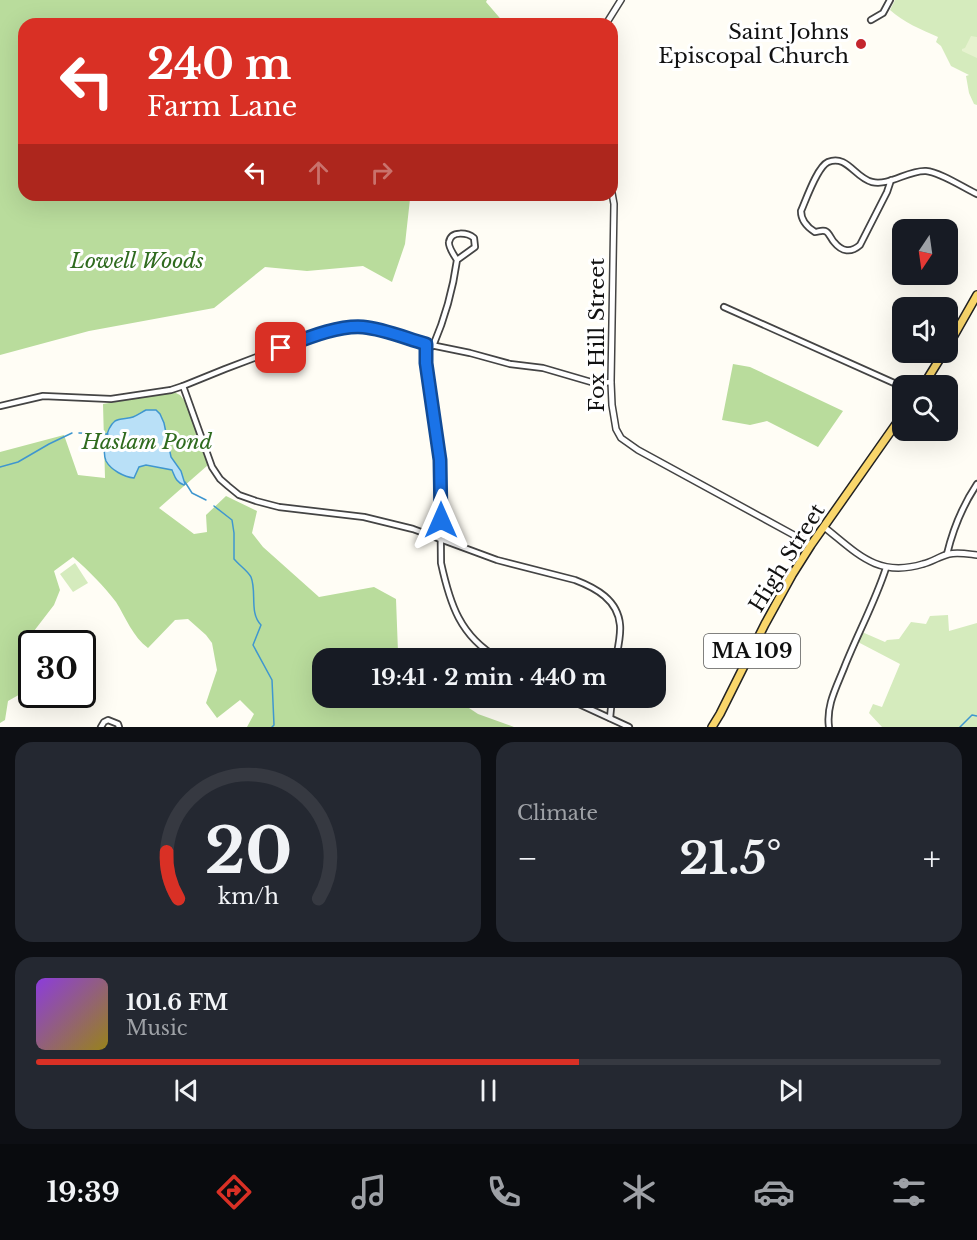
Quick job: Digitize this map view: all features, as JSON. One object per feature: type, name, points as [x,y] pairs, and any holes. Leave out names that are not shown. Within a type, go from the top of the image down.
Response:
[{"type":"main road","points":[[958,328],[977,295]]},
{"type":"main road","name":"High Street","points":[[712,727],[777,603],[811,545],[892,430]]},
{"type":"street","points":[[610,18],[621,0]]},
{"type":"street","points":[[871,20],[883,13],[890,0]]},
{"type":"street","points":[[891,180],[860,245],[854,250],[848,251],[840,247],[824,230],[815,232],[810,229],[801,217],[801,211],[819,173],[828,162],[843,161],[860,176],[871,182],[891,180],[926,171],[977,194]]},
{"type":"street","name":"Fox Hill Street","points":[[613,201],[611,382],[614,421],[621,438],[638,450],[811,545]]},
{"type":"street","points":[[433,346],[445,316],[455,277],[457,260],[449,241],[457,234],[474,238],[475,247],[457,260]]},
{"type":"street","points":[[724,307],[892,382]]},
{"type":"street","points":[[0,406],[43,396],[111,399],[183,386],[299,341],[348,327],[380,330],[433,346],[510,364],[543,368],[591,382],[611,382]]},
{"type":"street","points":[[426,344],[426,363],[440,460],[441,563],[452,605],[460,622],[483,648]]},
{"type":"street","points":[[183,386],[212,467],[220,479],[239,495],[279,507],[364,517],[412,529],[497,560],[575,580],[596,589],[614,605],[621,626],[618,648]]},
{"type":"street","points":[[947,554],[964,507],[977,484]]},
{"type":"street","points":[[824,527],[866,560],[886,568],[921,565],[947,554],[977,555]]},
{"type":"street","points":[[829,727],[828,716],[832,695],[886,568]]},
{"type":"street","points":[[588,708],[629,727]]},
{"type":"street","points":[[610,718],[611,708]]},
{"type":"street","points":[[101,727],[108,720],[118,724],[119,727]]},
{"type":"green space","name":"Lowell Woods","points":[[0,0],[487,0],[486,2],[500,18],[18,18],[18,201],[410,201],[405,244],[392,282],[363,266],[307,271],[265,267],[214,308],[89,331],[0,355]]},
{"type":"green space","points":[[895,0],[977,0],[977,105],[974,104],[969,93],[966,76],[969,75],[951,66],[941,46],[936,42],[938,37],[919,29],[890,10]]},
{"type":"green space","points":[[971,36],[977,37],[977,58],[962,51]]},
{"type":"green space","points":[[733,364],[750,367],[843,411],[818,447],[767,421],[750,425],[722,420]]},
{"type":"green space","name":"Haslam Pond","points":[[174,392],[180,395],[187,404],[208,465],[159,508],[194,534],[207,532],[206,515],[226,496],[257,511],[252,533],[263,547],[319,597],[374,587],[396,599],[398,648],[312,648],[312,708],[469,708],[478,714],[514,727],[247,727],[254,714],[240,700],[217,718],[206,703],[217,670],[212,643],[206,635],[188,619],[175,620],[148,648],[134,633],[116,602],[96,578],[73,557],[54,571],[60,590],[54,605],[35,630],[18,630],[18,695],[8,701],[5,720],[0,723],[0,452],[64,435],[78,475],[105,478],[103,404]]},
{"type":"green space","points":[[75,563],[88,583],[73,592],[60,574]]},
{"type":"green space","points":[[948,615],[949,631],[977,623],[977,727],[882,727],[869,713],[873,704],[882,707],[900,664],[856,641],[862,632],[885,642],[899,639],[911,622],[926,624],[930,616]]},
{"type":"water","points":[[146,410],[156,410],[160,414],[171,457],[181,471],[184,485],[177,481],[172,470],[146,465],[139,467],[134,478],[118,473],[106,461],[104,452],[112,424]]},
{"type":"waterway","points":[[0,467],[18,462],[72,433]]},
{"type":"waterway","points":[[79,433],[108,434]]},
{"type":"waterway","points":[[185,482],[192,493],[206,500]]},
{"type":"waterway","points":[[214,506],[232,520],[234,559],[250,575],[253,583],[255,615],[261,625],[253,645],[272,680],[274,725],[272,727]]},
{"type":"waterway","points":[[960,727],[972,715],[977,716]]},
{"type":"place","name":"Saint Johns Episcopal Church","points":[[861,44]]},
{"type":"route","points":[[281,348],[348,327],[380,330],[426,344],[426,363],[440,460],[441,520]]}]
